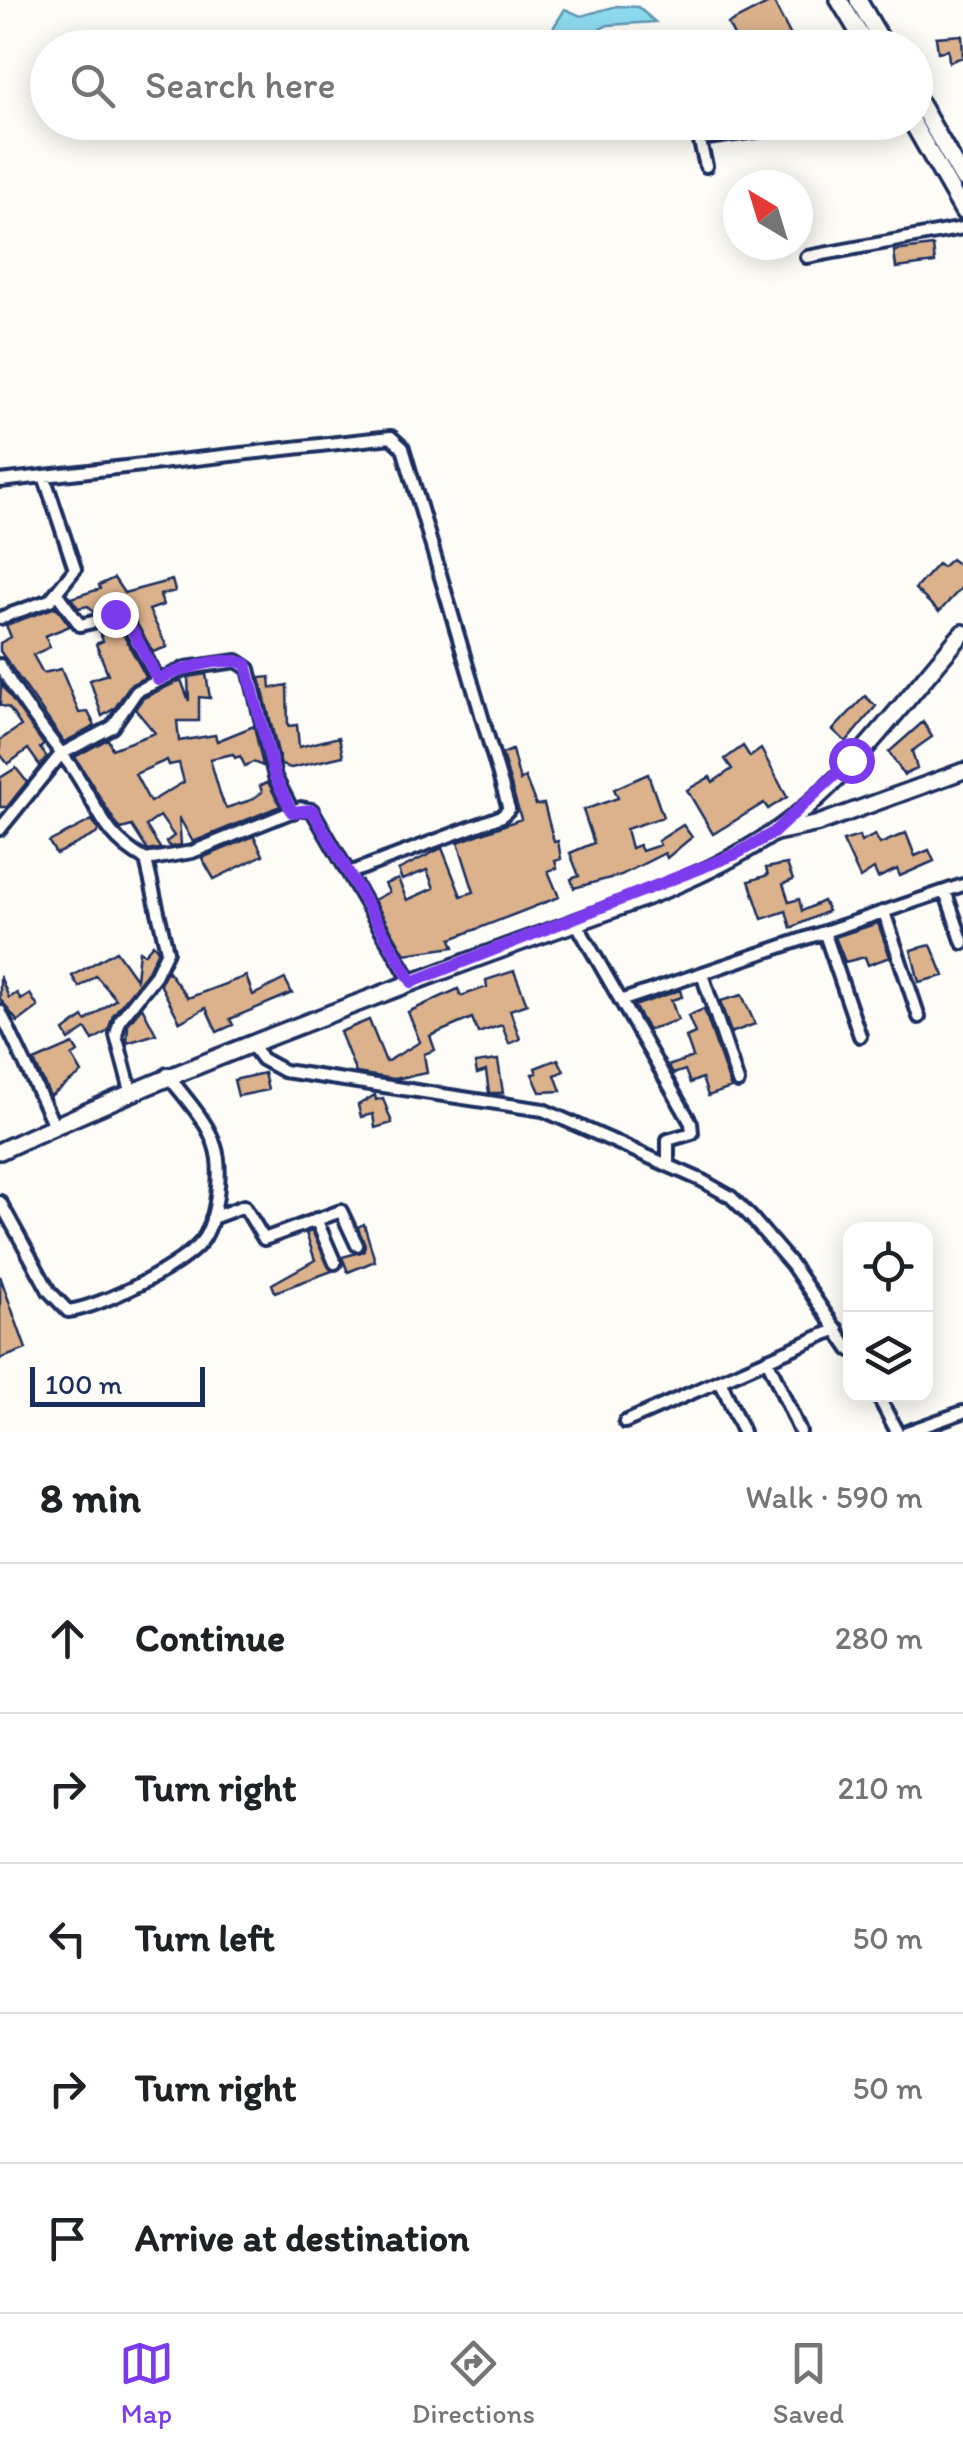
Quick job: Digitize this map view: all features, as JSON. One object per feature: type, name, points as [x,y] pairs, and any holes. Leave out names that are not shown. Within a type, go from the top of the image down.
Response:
[{"type":"main road","points":[[839,0],[857,30]]},
{"type":"main road","points":[[858,0],[876,30]]},
{"type":"main road","points":[[933,127],[963,179]]},
{"type":"main road","points":[[922,140],[963,211]]},
{"type":"main road","points":[[0,1150],[167,1074],[707,868],[773,833],[851,760],[963,634]]},
{"type":"street","points":[[700,140],[706,166]]},
{"type":"street","points":[[813,257],[963,228]]},
{"type":"street","points":[[0,480],[392,437],[403,448],[510,809],[502,816],[352,872]]},
{"type":"street","points":[[0,618],[58,594],[75,569],[44,476]]},
{"type":"street","points":[[58,594],[80,625],[122,614],[158,680]]},
{"type":"street","points":[[0,829],[61,754],[112,727],[130,696],[186,668],[243,661],[275,777],[292,812]]},
{"type":"street","points":[[1,670],[41,732],[61,754],[101,822],[146,860],[167,951],[155,976],[120,1020],[116,1035],[131,1091]]},
{"type":"street","points":[[773,833],[817,824],[963,772]]},
{"type":"street","points":[[146,860],[192,852],[292,812],[312,810],[352,872],[412,982]]},
{"type":"street","points":[[624,1000],[963,885]]},
{"type":"street","points":[[945,891],[963,943]]},
{"type":"street","points":[[884,912],[920,1017]]},
{"type":"street","points":[[574,921],[624,1000],[693,1129],[668,1140],[668,1166]]},
{"type":"street","points":[[825,934],[860,1036]]},
{"type":"street","points":[[702,974],[738,1082]]},
{"type":"street","points":[[0,1010],[54,1126]]},
{"type":"street","points":[[250,1043],[262,1059],[284,1071],[543,1110],[668,1166],[730,1197],[792,1265],[843,1338]]},
{"type":"street","points":[[0,1202],[49,1292],[68,1311],[82,1310],[182,1258],[206,1236],[212,1218],[216,1147],[167,1074]]},
{"type":"street","points":[[212,1218],[244,1206],[264,1238],[341,1211],[357,1244]]},
{"type":"street","points":[[316,1219],[335,1263]]},
{"type":"street","points":[[624,1422],[838,1329]]},
{"type":"street","points":[[767,1360],[800,1432]]},
{"type":"street","points":[[720,1380],[743,1432]]},
{"type":"street","points":[[881,1402],[897,1432]]},
{"type":"street","points":[[908,1432],[963,1412]]},
{"type":"water","points":[[617,6],[638,7],[655,22],[608,25],[598,30],[552,30],[565,9],[581,16]]},
{"type":"building","points":[[773,1],[788,30],[731,30],[728,24]]},
{"type":"building","points":[[962,35],[963,57],[949,62],[948,50],[938,52],[936,37]]},
{"type":"building","points":[[933,246],[935,263],[896,268],[894,251]]},
{"type":"building","points":[[951,559],[963,568],[963,586],[939,612],[915,589],[938,564],[942,567]]},
{"type":"building","points":[[114,578],[124,593],[172,580],[175,591],[160,595],[163,605],[149,610],[167,647],[153,652],[128,608],[94,613],[88,606],[78,608],[71,598],[100,589],[99,585]]},
{"type":"building","points":[[56,607],[70,626],[45,636],[50,647],[33,655],[43,673],[61,669],[79,713],[88,712],[95,726],[64,742],[0,651],[0,643],[11,637],[6,625]]},
{"type":"building","points":[[118,625],[146,677],[130,685],[115,708],[102,716],[90,680],[108,674],[96,644],[103,641],[99,630]]},
{"type":"building","points":[[206,674],[210,698],[199,697],[199,721],[177,721],[179,741],[215,735],[217,741],[254,726],[263,766],[253,762],[245,766],[240,756],[235,758],[233,754],[210,759],[226,808],[251,800],[262,792],[260,786],[268,782],[280,806],[193,842],[179,817],[181,845],[170,847],[166,842],[174,836],[160,816],[146,826],[160,848],[148,851],[132,826],[121,829],[117,825],[75,757],[108,739],[112,749],[155,733],[135,709],[143,698],[181,680],[189,701],[188,677]],"holes":[[[167,760],[169,765],[179,763],[184,782],[150,802],[135,774]]]},
{"type":"building","points":[[270,677],[271,688],[287,685],[288,726],[297,725],[299,747],[339,737],[343,756],[291,768],[281,765],[260,678]]},
{"type":"building","points":[[1,684],[44,745],[40,748],[47,757],[40,766],[28,749],[8,764],[0,754],[0,740],[21,726],[9,708],[0,705]]},
{"type":"building","points":[[865,696],[876,706],[846,742],[833,730]]},
{"type":"building","points":[[923,722],[932,737],[912,751],[917,769],[904,775],[889,752]]},
{"type":"building","points":[[743,746],[750,757],[761,749],[787,797],[768,809],[764,803],[713,834],[687,790],[710,777],[713,782],[732,769],[725,759]]},
{"type":"building","points":[[512,750],[520,781],[525,777],[536,805],[544,804],[554,842],[558,841],[561,859],[555,861],[557,868],[548,871],[559,897],[451,939],[454,947],[405,954],[374,900],[389,892],[385,884],[398,879],[407,900],[434,888],[427,870],[402,880],[398,870],[442,848],[461,896],[474,892],[458,842],[521,819],[502,754]]},
{"type":"building","points":[[16,768],[27,782],[7,807],[0,807],[0,778]]},
{"type":"building","points":[[648,774],[663,817],[626,829],[631,848],[639,845],[642,851],[660,845],[658,841],[683,825],[692,837],[667,858],[665,853],[621,875],[574,888],[571,879],[579,876],[570,853],[594,843],[583,810],[618,798],[614,789]]},
{"type":"building","points":[[92,820],[99,830],[96,834],[56,854],[49,842]]},
{"type":"building","points":[[906,833],[915,856],[929,850],[934,861],[900,876],[897,869],[878,878],[874,869],[860,878],[843,841],[859,836],[861,842],[875,835],[880,844]]},
{"type":"building","points":[[254,836],[263,855],[214,879],[202,858]]},
{"type":"building","points":[[787,864],[793,880],[783,884],[789,902],[799,899],[802,911],[823,901],[828,911],[791,928],[786,911],[762,919],[749,881],[768,875],[766,868]]},
{"type":"building","points":[[878,923],[890,957],[868,965],[865,957],[845,962],[835,937]]},
{"type":"building","points":[[153,944],[158,950],[148,971],[113,1015],[108,1031],[93,1040],[86,1029],[69,1040],[64,1031],[83,1017],[86,1021],[116,999],[96,976],[79,987],[72,976],[116,951],[136,979],[139,951],[144,954]]},
{"type":"building","points":[[931,945],[944,976],[919,982],[911,950]]},
{"type":"building","points":[[167,970],[188,998],[246,976],[253,995],[285,979],[292,993],[230,1019],[233,1025],[217,1032],[206,1008],[180,1022],[160,984]]},
{"type":"building","points":[[514,971],[527,1004],[510,1010],[520,1039],[509,1044],[502,1025],[478,1033],[472,1018],[430,1036],[435,1050],[424,1054],[427,1073],[394,1079],[356,1073],[340,1032],[369,1020],[386,1062],[420,1042],[408,1012],[458,989],[461,996],[487,987],[486,980]]},
{"type":"building","points":[[0,976],[9,998],[17,993],[21,1000],[30,994],[38,1007],[18,1022],[0,999]]},
{"type":"building","points":[[680,990],[682,997],[671,1000],[678,1020],[648,1030],[634,1006]]},
{"type":"building","points":[[742,995],[755,1024],[731,1033],[720,1001]]},
{"type":"building","points":[[142,1007],[156,1034],[127,1043],[128,1024]]},
{"type":"building","points":[[704,1009],[731,1088],[708,1096],[702,1078],[690,1083],[685,1070],[673,1074],[668,1066],[693,1057],[686,1037],[695,1033],[688,1016]]},
{"type":"building","points":[[73,1044],[78,1052],[72,1056],[82,1073],[50,1096],[34,1061]]},
{"type":"building","points":[[558,1059],[564,1071],[555,1075],[561,1091],[540,1092],[532,1074],[537,1073],[535,1068]]},
{"type":"building","points":[[498,1060],[503,1093],[489,1093],[486,1071],[477,1074],[475,1063]]},
{"type":"building","points":[[264,1073],[268,1090],[238,1096],[234,1080]]},
{"type":"building","points":[[375,1095],[376,1100],[383,1098],[392,1123],[375,1128],[373,1114],[361,1117],[358,1105]]},
{"type":"building","points":[[364,1224],[375,1261],[348,1272],[342,1257],[364,1251],[358,1227]]},
{"type":"building","points":[[312,1231],[332,1271],[275,1292],[272,1284],[315,1260],[306,1233]]},
{"type":"building","points":[[0,1276],[26,1349],[0,1359]]},
{"type":"route","points":[[115,614],[126,618],[158,680],[186,668],[237,661],[246,664],[275,777],[292,812],[301,808],[312,810],[352,872],[412,982],[662,887],[736,854],[773,833],[851,760]]}]
